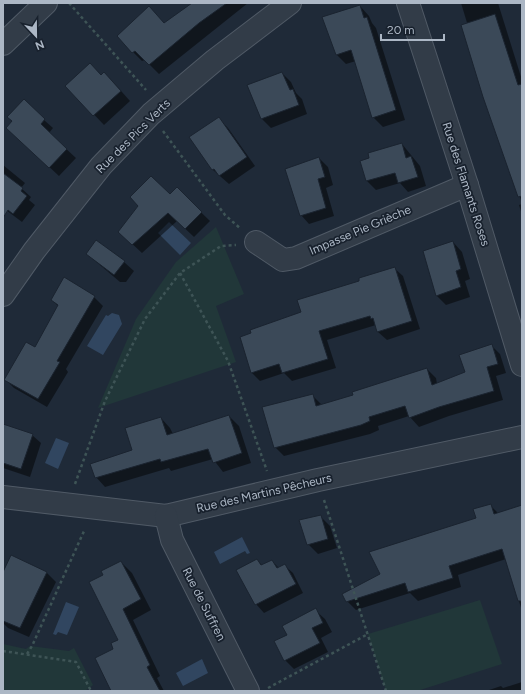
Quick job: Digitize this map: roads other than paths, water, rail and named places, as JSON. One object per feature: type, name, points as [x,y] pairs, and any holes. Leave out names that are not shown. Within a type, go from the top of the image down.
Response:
[{"type":"street","points":[[3,44],[46,3]]},
{"type":"street","name":"Rue des Pics Verts","points":[[3,295],[39,245],[92,177],[151,114],[215,60],[290,3]]},
{"type":"street","name":"Rue des Flamants Roses","points":[[408,3],[467,185],[522,365]]},
{"type":"street","name":"Impasse Pie Grièche","points":[[256,242],[283,260],[296,258],[467,185]]},
{"type":"street","name":"Rue des Martins Pêcheurs","points":[[3,497],[166,516],[318,480],[522,437]]},
{"type":"street","name":"Rue de Suffren","points":[[166,516],[172,540],[248,691]]},
{"type":"water","points":[[169,222],[191,243],[180,255],[158,233]]},
{"type":"water","points":[[112,313],[119,315],[122,324],[103,355],[87,346],[106,315],[108,316]]},
{"type":"water","points":[[56,438],[69,443],[58,469],[45,463]]},
{"type":"water","points":[[242,537],[250,553],[247,554],[245,551],[220,564],[214,552]]},
{"type":"water","points":[[66,602],[79,607],[67,635],[58,632],[56,635],[53,634]]},
{"type":"water","points":[[202,659],[208,673],[183,686],[176,673]]}]
